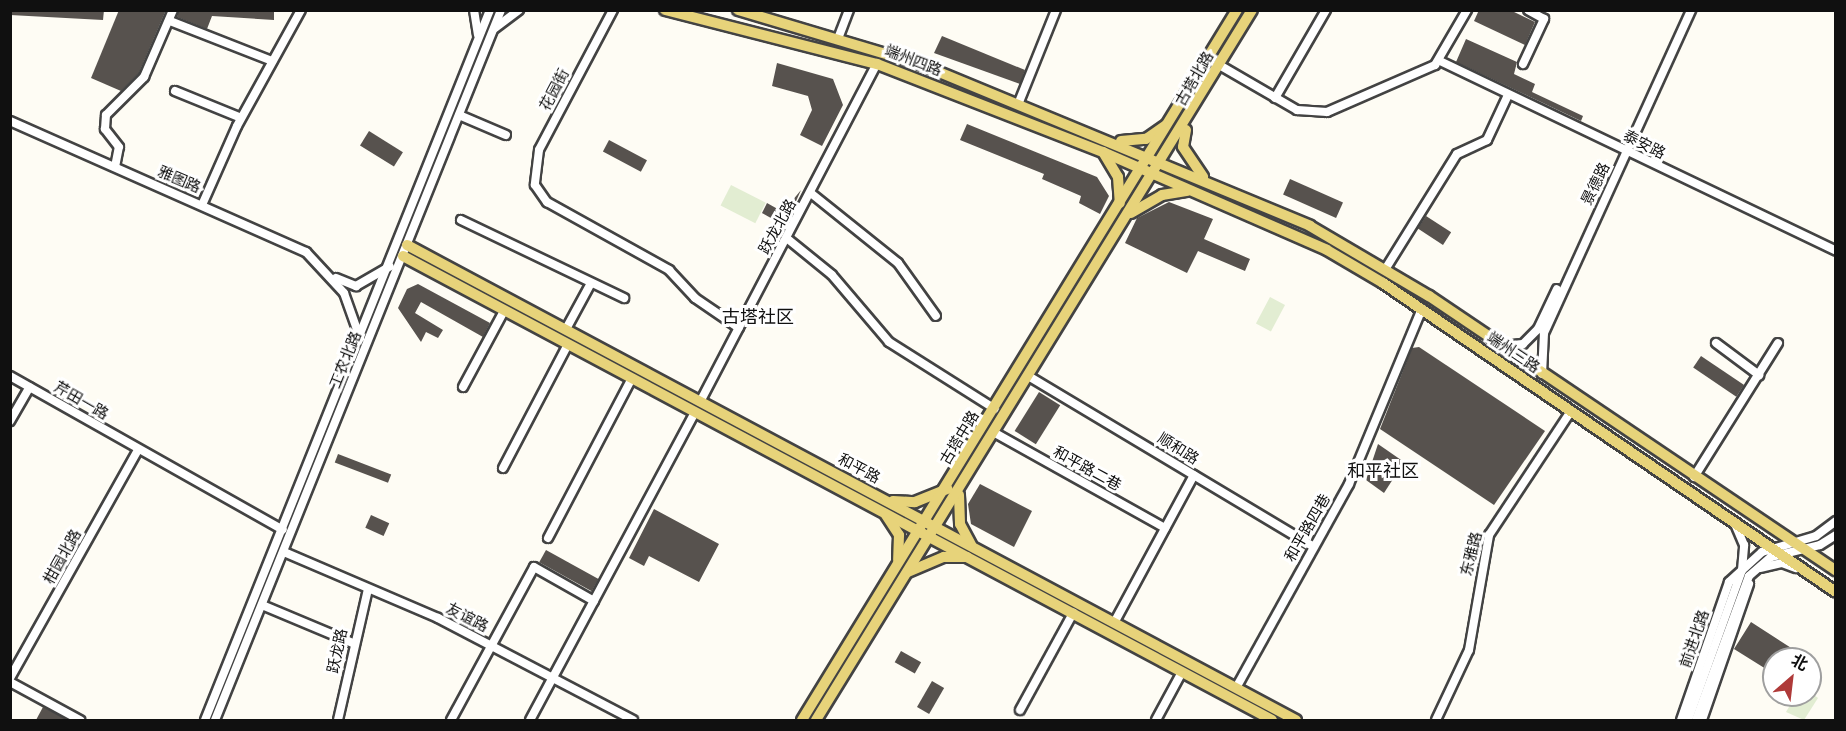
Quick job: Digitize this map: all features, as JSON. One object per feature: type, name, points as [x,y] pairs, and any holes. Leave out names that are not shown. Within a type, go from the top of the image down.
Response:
[{"type":"main road","name":"端州四路","points":[[665,10],[877,63],[1155,174]]},
{"type":"main road","name":"端州四路","points":[[738,10],[838,36],[970,83],[1162,162]]},
{"type":"main road","name":"古塔北路","points":[[1142,169],[1177,116],[1237,10]]},
{"type":"main road","name":"古塔北路","points":[[1155,174],[1221,66],[1252,10]]},
{"type":"main road","points":[[965,97],[970,83]]},
{"type":"main road","points":[[1109,139],[1146,139],[1177,116]]},
{"type":"main road","points":[[1186,125],[1183,147],[1207,182]]},
{"type":"main road","points":[[1103,152],[1118,177],[1120,203]]},
{"type":"main road","name":"端州三路","points":[[1162,162],[1310,226],[1386,268],[1835,571]]},
{"type":"main road","name":"古塔中路","points":[[816,720],[907,573],[959,495],[1029,377],[1120,203],[1142,169]]},
{"type":"main road","name":"端州三路","points":[[1155,174],[1327,250],[1422,309],[1725,513],[1836,592]]},
{"type":"main road","name":"古塔中路","points":[[802,720],[897,563],[947,489],[995,409],[1091,262],[1128,215],[1155,174]]},
{"type":"main road","points":[[1128,215],[1162,195],[1194,191]]},
{"type":"main road","name":"和平路","points":[[407,245],[566,329],[697,407],[1296,720]]},
{"type":"main road","name":"和平路","points":[[403,256],[632,378],[697,407]]},
{"type":"main road","points":[[1661,470],[1668,459]]},
{"type":"main road","points":[[897,563],[899,535],[881,504],[915,502],[947,489]]},
{"type":"main road","points":[[907,573],[944,557],[971,552],[960,524],[959,495]]},
{"type":"main road","name":"和平路","points":[[971,552],[1073,613],[1272,720]]},
{"type":"main road","points":[[1825,585],[1835,571]]},
{"type":"main road","points":[[869,609],[881,615]]},
{"type":"street","points":[[115,167],[119,147],[105,129],[106,115],[144,77],[173,10]]},
{"type":"street","points":[[202,205],[241,118],[301,10]]},
{"type":"street","points":[[474,10],[477,42]]},
{"type":"street","name":"工农北路","points":[[205,720],[391,266],[490,10]]},
{"type":"street","name":"工农北路","points":[[214,720],[284,552],[501,10]]},
{"type":"street","points":[[492,30],[519,10]]},
{"type":"street","name":"花园街","points":[[613,10],[539,150],[535,185],[547,202],[669,270],[695,298],[738,328]]},
{"type":"street","points":[[838,36],[849,10]]},
{"type":"street","points":[[1019,102],[1056,10]]},
{"type":"street","points":[[1275,98],[1326,10]]},
{"type":"street","points":[[1221,66],[1275,98],[1317,114],[1440,61],[1467,10]]},
{"type":"street","points":[[1523,64],[1544,19],[1528,10]]},
{"type":"street","name":"景德路","points":[[1542,374],[1544,333],[1685,10]]},
{"type":"street","name":"景德路","points":[[1501,346],[1523,344],[1538,329],[1691,10]]},
{"type":"street","points":[[170,21],[272,61]]},
{"type":"street","name":"泰安路","points":[[1440,61],[1836,251]]},
{"type":"street","name":"跃龙北路","points":[[530,720],[738,328],[789,240],[877,63]]},
{"type":"street","points":[[175,91],[241,118]]},
{"type":"street","points":[[1386,268],[1457,154],[1486,140],[1508,95]]},
{"type":"street","points":[[459,115],[506,135]]},
{"type":"street","name":"雅图路","points":[[10,121],[294,245],[330,275]]},
{"type":"street","points":[[812,194],[898,263],[936,316]]},
{"type":"street","points":[[460,220],[624,298]]},
{"type":"street","points":[[789,240],[832,275],[896,348],[995,409]]},
{"type":"street","points":[[330,275],[356,286],[391,266]]},
{"type":"street","points":[[330,275],[344,293],[360,338]]},
{"type":"street","points":[[566,329],[591,283]]},
{"type":"street","name":"和平路四巷","points":[[1236,688],[1312,546],[1349,484],[1422,309]]},
{"type":"street","points":[[463,387],[504,310]]},
{"type":"street","points":[[1716,343],[1758,375]]},
{"type":"street","points":[[1694,477],[1778,343]]},
{"type":"street","points":[[503,468],[567,344]]},
{"type":"street","name":"芹田一路","points":[[10,376],[283,530]]},
{"type":"street","name":"顺和路","points":[[1029,377],[1312,546]]},
{"type":"street","points":[[548,538],[632,378]]},
{"type":"street","points":[[10,421],[30,387]]},
{"type":"street","name":"东雅路","points":[[1436,720],[1469,650],[1489,535],[1571,411]]},
{"type":"street","name":"和平路二巷","points":[[995,434],[1165,528]]},
{"type":"street","name":"柑园北路","points":[[10,680],[138,450]]},
{"type":"street","points":[[1114,623],[1194,475]]},
{"type":"street","points":[[1725,513],[1744,541],[1742,570]]},
{"type":"street","points":[[1795,545],[1816,536],[1836,521]]},
{"type":"street","points":[[1795,545],[1820,545],[1836,536]]},
{"type":"street","name":"前进北路","points":[[1681,720],[1729,582],[1742,570],[1777,550],[1795,545]]},
{"type":"street","name":"前进北路","points":[[1696,720],[1739,596],[1754,570],[1777,550]]},
{"type":"street","name":"友谊路","points":[[284,552],[490,645],[552,678],[617,717],[633,720]]},
{"type":"street","points":[[1702,720],[1754,570],[1782,563],[1815,578]]},
{"type":"street","points":[[451,720],[534,567],[594,601]]},
{"type":"street","name":"前进北路","points":[[1688,720],[1742,570]]},
{"type":"street","name":"跃龙路","points":[[338,720],[352,642],[368,589]]},
{"type":"street","points":[[262,605],[352,642]]},
{"type":"street","points":[[1020,710],[1073,613]]},
{"type":"street","points":[[1156,720],[1182,672]]},
{"type":"street","points":[[10,680],[80,720]]},
{"type":"green space","points":[[731,185],[766,203],[755,223],[721,205]]},
{"type":"green space","points":[[1270,297],[1285,305],[1271,331],[1256,323]]},
{"type":"green space","points":[[1789,707],[1812,707],[1804,720],[1786,712]]},
{"type":"building","points":[[10,10],[104,10],[103,20],[10,15]]},
{"type":"building","points":[[119,10],[166,10],[139,73],[121,91],[91,78]]},
{"type":"building","points":[[179,10],[274,10],[274,20],[212,16],[207,29],[177,17]]},
{"type":"building","points":[[1479,10],[1510,10],[1535,22],[1525,45],[1474,21]]},
{"type":"building","points":[[942,36],[1025,70],[1020,84],[934,53]]},
{"type":"building","points":[[1466,39],[1517,62],[1514,74],[1535,84],[1532,92],[1583,116],[1581,121],[1456,62]]},
{"type":"building","points":[[777,63],[833,79],[843,105],[822,146],[800,135],[812,110],[808,96],[772,86]]},
{"type":"building","points":[[967,124],[1097,177],[1109,196],[1100,214],[1079,203],[1081,196],[1042,179],[1044,174],[960,140]]},
{"type":"building","points":[[369,131],[403,152],[394,167],[360,145]]},
{"type":"building","points":[[609,140],[647,160],[641,172],[603,151]]},
{"type":"building","points":[[1290,179],[1343,203],[1336,218],[1283,195]]},
{"type":"building","points":[[801,190],[785,226],[762,213],[767,203],[783,212]]},
{"type":"building","points":[[1169,202],[1213,219],[1204,239],[1250,259],[1245,271],[1198,251],[1187,273],[1125,243],[1137,218]]},
{"type":"building","points":[[1426,216],[1451,232],[1443,245],[1418,229]]},
{"type":"building","points":[[418,284],[490,323],[483,337],[421,302],[415,313],[443,330],[438,338],[426,332],[421,342],[398,308],[407,289]]},
{"type":"building","points":[[1419,347],[1545,431],[1494,505],[1380,429],[1412,348]]},
{"type":"building","points":[[1701,356],[1744,385],[1736,397],[1693,368]]},
{"type":"building","points":[[1039,392],[1060,405],[1036,444],[1015,431]]},
{"type":"building","points":[[1378,444],[1404,462],[1384,493],[1366,480]]},
{"type":"building","points":[[338,454],[391,474],[388,483],[335,462]]},
{"type":"building","points":[[980,484],[1032,511],[1014,547],[971,524],[968,504]]},
{"type":"building","points":[[654,509],[719,544],[699,582],[649,556],[644,566],[629,558]]},
{"type":"building","points":[[371,515],[389,523],[384,536],[365,528]]},
{"type":"building","points":[[546,550],[598,579],[592,591],[539,562]]},
{"type":"building","points":[[1751,622],[1790,647],[1762,647],[1762,666],[1734,649]]},
{"type":"building","points":[[901,651],[921,662],[915,674],[895,662]]},
{"type":"building","points":[[932,681],[944,688],[929,714],[917,707]]},
{"type":"building","points":[[43,707],[68,720],[36,720]]},
{"type":"district","name":"古塔社区","points":[[758,317]]},
{"type":"district","name":"和平社区","points":[[1383,471]]}]
